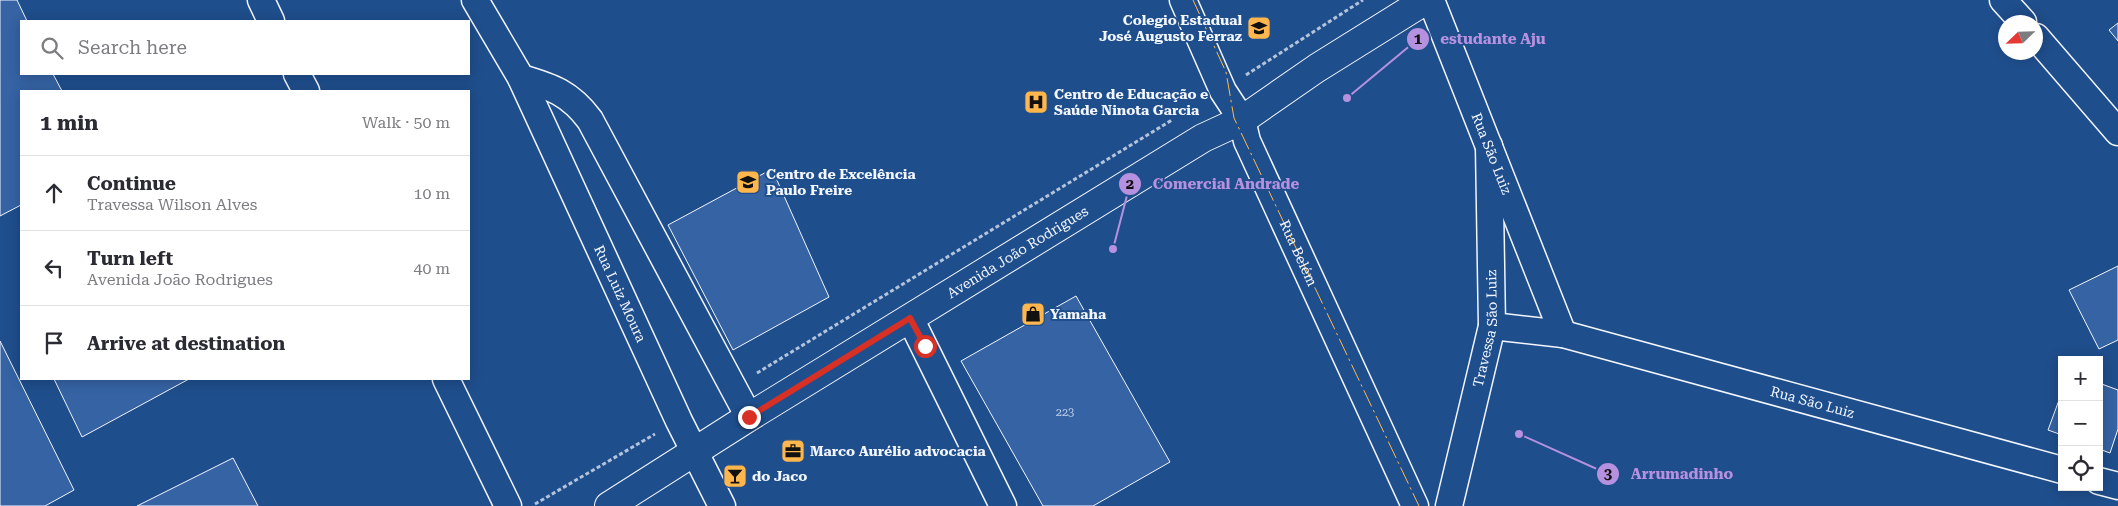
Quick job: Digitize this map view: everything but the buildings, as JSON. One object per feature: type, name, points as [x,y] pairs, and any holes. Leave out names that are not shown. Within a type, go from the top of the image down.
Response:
[{"type":"main road","name":"Avenida João Rodrigues","points":[[609,506],[749,417],[1203,138],[1242,120],[1317,68],[1426,0]]},
{"type":"street","points":[[261,0],[271,20]]},
{"type":"street","name":"Rua Luiz Moura","points":[[475,0],[521,78],[679,421],[722,506]]},
{"type":"street","name":"Rua Belém","points":[[1183,0],[1223,90],[1242,120],[1247,142],[1415,506]]},
{"type":"street","name":"Rua São Luiz","points":[[1431,0],[1563,334]]},
{"type":"street","points":[[2003,0],[2017,15]]},
{"type":"street","points":[[2043,45],[2118,132]]},
{"type":"street","points":[[298,75],[305,90]]},
{"type":"street","points":[[521,78],[554,88],[568,96],[580,106],[590,120],[749,417]]},
{"type":"street","name":"Travessa São Luiz","points":[[1449,506],[1492,326],[1489,146]]},
{"type":"street","points":[[910,318],[1003,506]]},
{"type":"street","name":"Rua São Luiz","points":[[1492,326],[1563,334],[2058,469]]},
{"type":"street","points":[[446,380],[508,506]]},
{"type":"street","points":[[2103,482],[2118,486]]},
{"type":"path","points":[[1223,90],[1363,0]]},
{"type":"path","points":[[734,387],[1173,120]]},
{"type":"path","points":[[531,506],[679,421]]},
{"type":"power","points":[[1193,0],[1226,72],[1234,118],[1419,506]]},
{"type":"place","name":"Colegio Estadual José Augusto Ferraz","points":[[1259,28]]},
{"type":"place","name":"estudante Aju","points":[[1347,98]]},
{"type":"place","name":"Centro de Educação e Saúde Ninota Garcia","points":[[1036,102]]},
{"type":"place","name":"Centro de Excelência Paulo Freire","points":[[748,182]]},
{"type":"place","name":"Comercial Andrade","points":[[1113,249]]},
{"type":"place","name":"Yamaha","points":[[1033,314]]},
{"type":"place","name":"Arrumadinho","points":[[1519,434]]},
{"type":"place","name":"Marco Aurélio advocacia","points":[[793,451]]},
{"type":"place","name":"do Jaco","points":[[735,476]]},
{"type":"route","points":[[749,417],[910,318],[925,346]]}]
